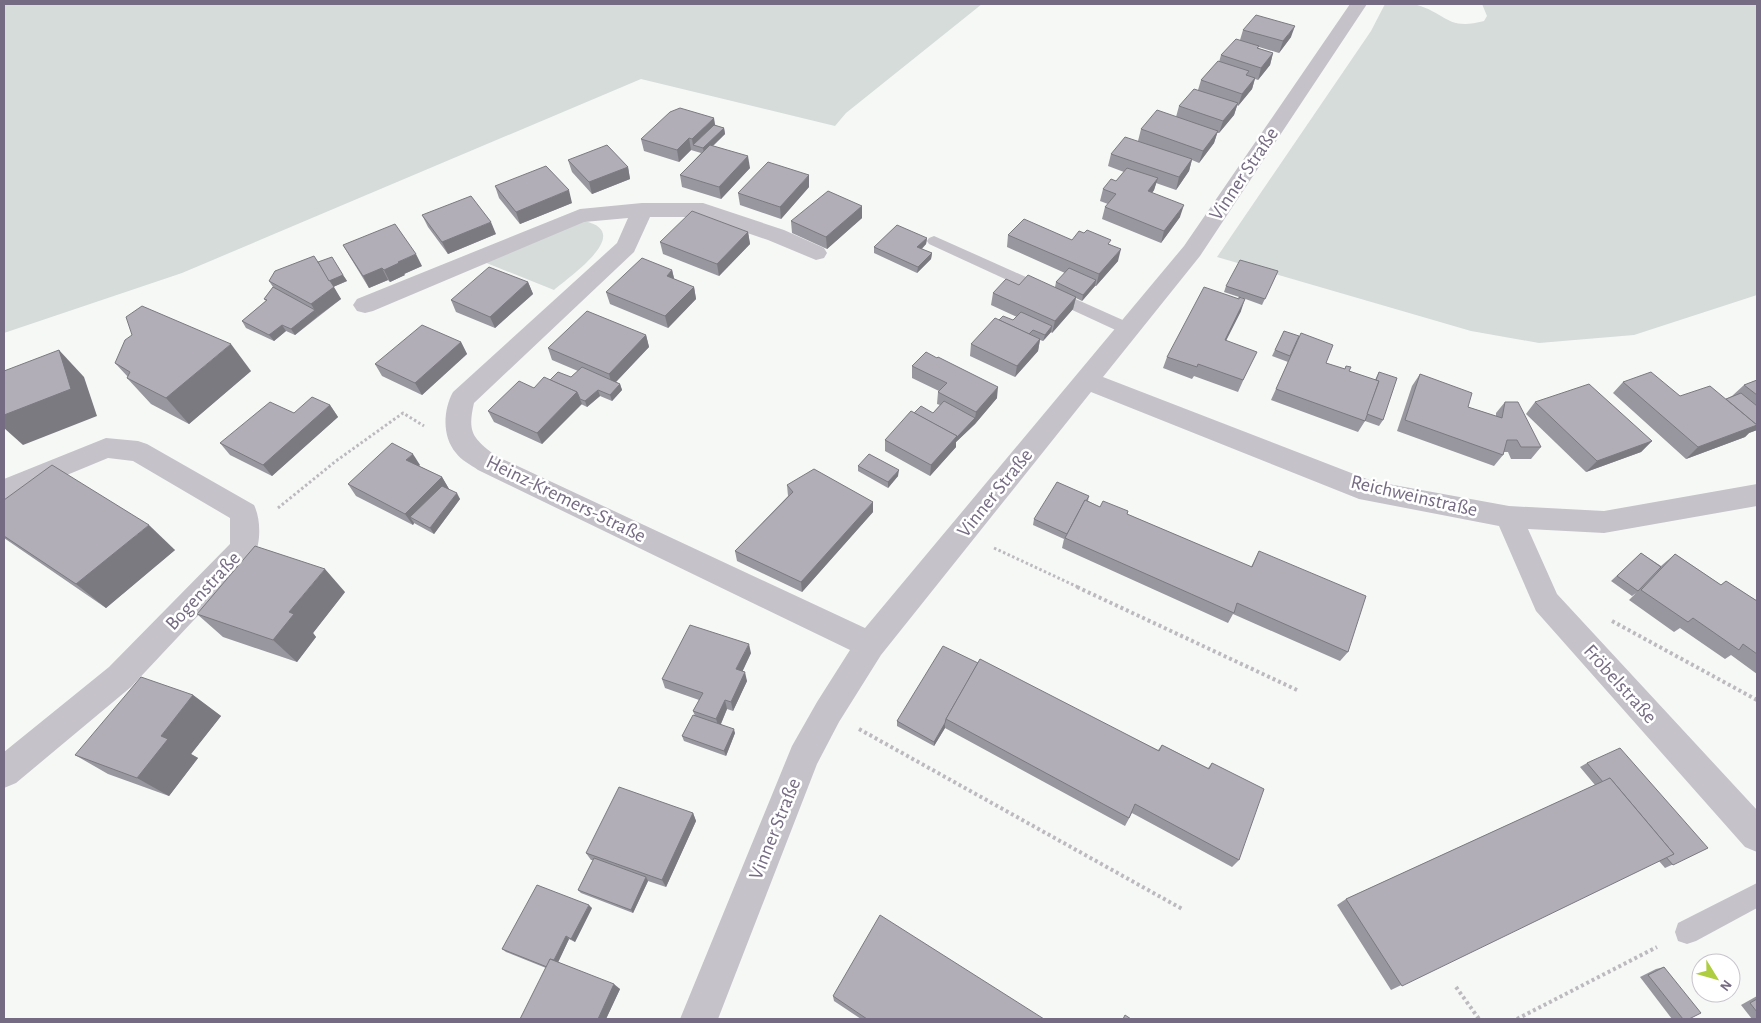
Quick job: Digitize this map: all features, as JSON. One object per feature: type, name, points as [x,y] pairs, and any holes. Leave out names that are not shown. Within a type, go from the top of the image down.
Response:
[{"type":"street","name":"Vinner Straße","points":[[699,1019],[804,757],[828,712],[870,645],[1192,251],[1358,4]]},
{"type":"street","points":[[365,305],[580,216],[642,210],[703,210],[776,235],[816,253]]},
{"type":"street","name":"Heinz-Kremers-Straße","points":[[642,210],[626,247],[462,399],[456,422],[465,446],[487,463],[870,645]]},
{"type":"street","name":"Reichweinstraße","points":[[1087,380],[1369,490],[1508,517],[1604,522],[1757,495]]},
{"type":"street","name":"Bogenstraße","points":[[4,490],[106,448],[138,451],[244,513],[244,548],[120,678],[4,772]]},
{"type":"street","name":"Fröbelstraße","points":[[1508,517],[1546,602],[1757,835]]},
{"type":"lane","points":[[934,241],[1128,329]]},
{"type":"lane","points":[[1687,932],[1757,895]]},
{"type":"path","points":[[243,535],[336,461],[403,413],[428,428]]},
{"type":"path","points":[[962,533],[1297,690]]},
{"type":"path","points":[[1611,620],[1757,700]]},
{"type":"path","points":[[828,712],[1184,910]]},
{"type":"path","points":[[1516,1019],[1687,932]]},
{"type":"path","points":[[1456,987],[1479,1019]]},
{"type":"shaded area","points":[[4,4],[982,4],[846,113],[835,126],[641,79],[182,273],[4,333]]},
{"type":"shaded area","points":[[1385,4],[1417,5],[1427,8],[1448,20],[1462,24],[1472,24],[1484,21],[1487,16],[1482,4],[1757,4],[1757,295],[1634,335],[1539,343],[1471,331],[1217,257],[1371,31]]},
{"type":"shaded area","points":[[584,221],[598,227],[603,234],[601,244],[584,265],[554,290],[484,262]]},
{"type":"building","points":[[1256,15],[1295,26],[1283,41],[1243,30]]},
{"type":"building","points":[[1236,39],[1259,46],[1257,48],[1273,53],[1261,68],[1221,55]]},
{"type":"building","points":[[1218,61],[1249,71],[1246,75],[1255,78],[1242,94],[1201,80]]},
{"type":"building","points":[[1194,89],[1238,103],[1223,121],[1179,106]]},
{"type":"building","points":[[680,108],[714,118],[677,150],[641,139],[670,112]]},
{"type":"building","points":[[1157,110],[1218,131],[1203,151],[1141,129]]},
{"type":"building","points":[[714,125],[724,128],[703,148],[693,145]]},
{"type":"building","points":[[1125,137],[1192,159],[1179,177],[1111,154]]},
{"type":"building","points":[[607,145],[628,167],[589,182],[568,160]]},
{"type":"building","points":[[710,145],[748,156],[719,187],[680,175]]},
{"type":"building","points":[[768,162],[809,175],[780,207],[738,193]]},
{"type":"building","points":[[546,166],[569,190],[516,212],[495,186]]},
{"type":"building","points":[[1127,168],[1158,178],[1148,191],[1184,205],[1164,231],[1105,207],[1116,194],[1103,189],[1111,179],[1116,181]]},
{"type":"building","points":[[828,191],[862,206],[826,237],[791,221]]},
{"type":"building","points":[[471,196],[491,222],[442,242],[422,215]]},
{"type":"building","points":[[692,211],[748,232],[717,264],[660,242]]},
{"type":"building","points":[[1024,219],[1072,240],[1079,231],[1084,233],[1087,230],[1111,240],[1108,244],[1121,249],[1099,274],[1008,235]]},
{"type":"building","points":[[395,224],[416,254],[384,270],[382,268],[363,276],[343,245]]},
{"type":"building","points":[[897,225],[927,238],[917,247],[932,253],[918,267],[874,247]]},
{"type":"building","points":[[314,256],[334,287],[311,304],[269,281],[275,271]]},
{"type":"building","points":[[332,257],[343,275],[329,281],[318,262]]},
{"type":"building","points":[[642,258],[672,270],[667,276],[694,287],[665,316],[606,292]]},
{"type":"building","points":[[1240,260],[1278,271],[1265,299],[1226,286]]},
{"type":"building","points":[[489,267],[528,282],[490,317],[451,300]]},
{"type":"building","points":[[1069,268],[1096,280],[1083,295],[1056,282]]},
{"type":"building","points":[[1028,275],[1076,297],[1055,321],[993,293],[1006,279],[1019,285]]},
{"type":"building","points":[[273,287],[315,310],[291,329],[282,325],[269,335],[242,321],[267,300],[264,299]]},
{"type":"building","points":[[1204,287],[1239,299],[1239,297],[1245,299],[1225,340],[1257,352],[1243,380],[1198,364],[1197,367],[1167,357]]},
{"type":"building","points":[[142,306],[231,344],[166,398],[127,378],[130,372],[115,363],[125,340],[132,335],[126,317]]},
{"type":"building","points":[[587,311],[646,335],[609,374],[548,348]]},
{"type":"building","points":[[1021,312],[1052,326],[1045,335],[1033,330],[1029,334],[999,320],[1003,316],[1013,320]]},
{"type":"building","points":[[995,318],[1040,339],[1017,366],[971,344]]},
{"type":"building","points":[[422,325],[461,342],[415,383],[375,364]]},
{"type":"building","points":[[1284,331],[1299,336],[1290,356],[1275,350]]},
{"type":"building","points":[[1301,333],[1333,345],[1326,363],[1345,369],[1346,366],[1351,367],[1349,371],[1379,381],[1365,421],[1276,389]]},
{"type":"building","points":[[59,350],[71,389],[4,415],[4,371]]},
{"type":"building","points":[[926,352],[998,387],[976,412],[938,392],[947,383],[912,366]]},
{"type":"building","points":[[582,367],[620,384],[610,395],[598,390],[585,401],[580,399],[577,392],[550,380],[558,372],[571,377]]},
{"type":"building","points":[[1379,372],[1397,378],[1383,420],[1367,414],[1379,381],[1376,380]]},
{"type":"building","points":[[1651,372],[1680,396],[1710,386],[1757,425],[1698,447],[1623,382]]},
{"type":"building","points":[[1420,374],[1472,393],[1468,407],[1502,418],[1505,402],[1518,402],[1541,447],[1521,447],[1517,440],[1507,440],[1503,455],[1405,420]]},
{"type":"building","points":[[544,377],[577,392],[537,433],[488,411],[519,381],[534,388]]},
{"type":"building","points":[[1757,380],[1757,395],[1744,385]]},
{"type":"building","points":[[1589,384],[1652,441],[1597,461],[1535,402]]},
{"type":"building","points":[[1741,393],[1757,406],[1757,425],[1726,399]]},
{"type":"building","points":[[312,397],[330,405],[263,465],[220,443],[270,402],[294,413]]},
{"type":"building","points":[[944,401],[975,418],[957,437],[914,413],[921,406],[933,413]]},
{"type":"building","points":[[911,411],[957,436],[931,465],[885,440]]},
{"type":"building","points":[[392,443],[413,454],[406,460],[442,477],[405,514],[348,484]]},
{"type":"building","points":[[869,454],[899,470],[888,482],[858,466]]},
{"type":"building","points":[[52,465],[149,525],[76,584],[4,536],[4,500]]},
{"type":"building","points":[[814,469],[873,502],[801,582],[735,551],[793,492],[787,485]]},
{"type":"building","points":[[1057,482],[1089,496],[1067,534],[1034,519]]},
{"type":"building","points":[[442,486],[457,493],[430,528],[410,517]]},
{"type":"building","points":[[1085,500],[1100,507],[1103,501],[1128,511],[1127,514],[1252,567],[1259,551],[1366,596],[1348,652],[1237,603],[1234,613],[1065,538]]},
{"type":"building","points":[[255,546],[325,569],[289,612],[294,614],[273,640],[197,614]]},
{"type":"building","points":[[1641,553],[1661,567],[1638,591],[1617,576]]},
{"type":"building","points":[[1675,554],[1721,585],[1726,581],[1757,601],[1757,654],[1743,644],[1739,650],[1693,618],[1688,622],[1641,590]]},
{"type":"building","points":[[690,625],[749,644],[736,669],[745,672],[731,702],[725,700],[716,719],[693,711],[703,693],[662,679]]},
{"type":"building","points":[[943,646],[978,663],[934,742],[897,721]]},
{"type":"building","points":[[980,659],[1159,751],[1162,745],[1209,769],[1212,763],[1264,789],[1239,860],[1135,804],[1129,818],[946,719]]},
{"type":"building","points":[[141,677],[193,695],[161,736],[168,739],[137,778],[75,755]]},
{"type":"building","points":[[693,715],[734,729],[724,751],[682,736]]},
{"type":"building","points":[[1620,748],[1708,848],[1673,865],[1666,857],[1674,854],[1610,778],[1603,782],[1587,763]]},
{"type":"building","points":[[1610,778],[1674,854],[1402,986],[1346,899]]},
{"type":"building","points":[[619,787],[693,813],[662,880],[586,853]]},
{"type":"building","points":[[594,858],[646,877],[631,910],[578,890]]},
{"type":"building","points":[[537,885],[589,905],[571,939],[566,936],[554,960],[550,959],[547,967],[502,949]]},
{"type":"building","points":[[880,915],[1044,1019],[867,1019],[833,996]]},
{"type":"building","points":[[550,959],[614,984],[598,1019],[520,1019]]},
{"type":"building","points":[[1664,967],[1691,1003],[1701,1013],[1689,1019],[1683,1019],[1648,975]]},
{"type":"building","points":[[1757,999],[1757,1012],[1750,1003]]},
{"type":"building","points":[[1125,1015],[1131,1019],[1123,1019]]}]
